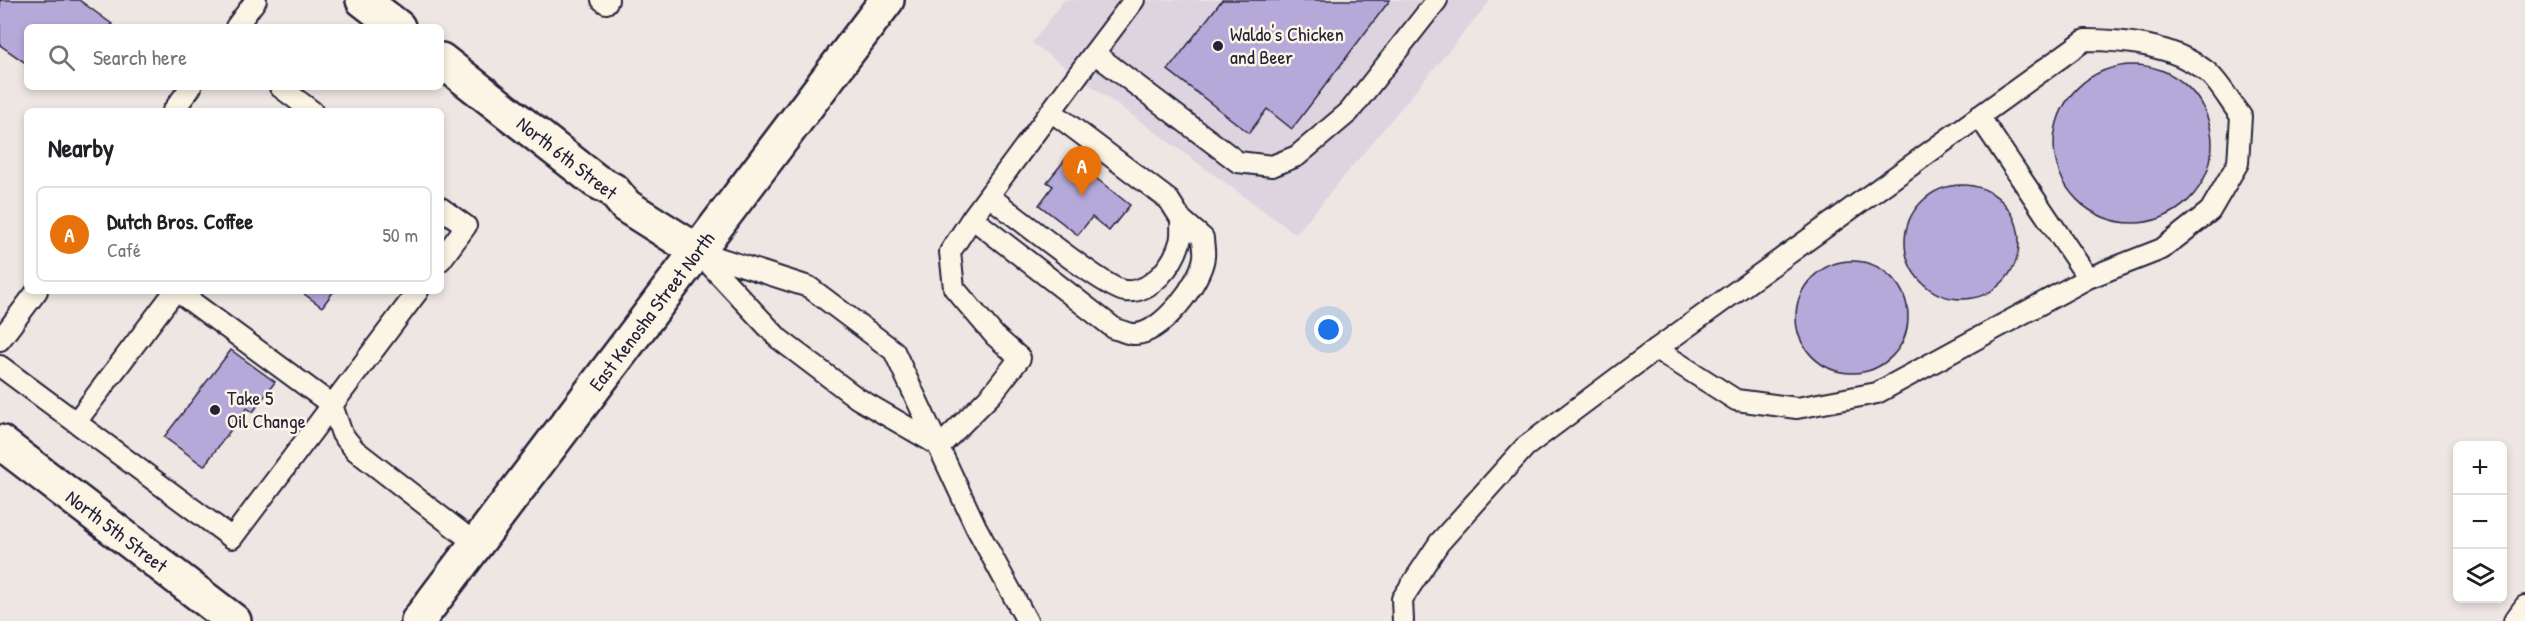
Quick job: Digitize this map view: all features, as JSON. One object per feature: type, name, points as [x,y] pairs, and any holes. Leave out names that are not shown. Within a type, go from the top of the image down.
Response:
[{"type":"main road","points":[[363,0],[394,24]]},
{"type":"main road","name":"East Kenosha Street North","points":[[418,621],[887,0]]},
{"type":"main road","name":"North 6th Street","points":[[444,62],[596,181],[613,190],[626,206],[697,251]]},
{"type":"main road","name":"North 5th Street","points":[[0,442],[234,621]]},
{"type":"lane","points":[[238,24],[256,0]]},
{"type":"lane","points":[[602,0],[606,3],[608,0]]},
{"type":"lane","points":[[940,446],[992,394],[1020,358],[996,336],[954,288],[950,252],[972,218],[1134,0]]},
{"type":"lane","points":[[1094,54],[1238,162],[1272,166],[1297,156],[1349,112],[1437,0]]},
{"type":"lane","points":[[1403,621],[1402,599],[1439,543],[1525,447],[1656,349],[2085,40],[2125,40],[2167,51],[2207,72],[2241,116],[2238,163],[2210,211],[2162,249],[2088,278],[1877,393],[1797,408],[1736,400],[1656,349]]},
{"type":"lane","points":[[175,108],[189,90]]},
{"type":"lane","points":[[284,90],[308,108]]},
{"type":"lane","points":[[972,218],[1115,329],[1134,334],[1149,330],[1164,322],[1201,269],[1205,256],[1203,238],[1181,219],[1169,200],[1052,111]]},
{"type":"lane","points":[[1979,116],[2088,278]]},
{"type":"lane","points":[[989,196],[1100,279],[1124,291],[1144,287],[1170,264],[1180,241],[1181,219]]},
{"type":"lane","points":[[444,210],[466,226],[444,256]]},
{"type":"lane","points":[[697,251],[779,339],[857,398],[940,446]]},
{"type":"lane","points":[[697,251],[809,287],[894,351],[976,527],[1027,621]]},
{"type":"lane","points":[[0,340],[35,294]]},
{"type":"lane","points":[[76,422],[174,294]]},
{"type":"lane","points":[[180,294],[332,405],[342,434],[355,450],[476,544]]},
{"type":"lane","points":[[0,366],[232,538],[416,294]]},
{"type":"lane","points":[[2514,621],[2525,606]]},
{"type":"shaded area","points":[[1064,0],[1491,0],[1296,234],[1032,43]]},
{"type":"building","points":[[0,0],[79,0],[112,24],[24,24],[24,62],[0,45]]},
{"type":"building","points":[[1222,0],[1390,0],[1292,129],[1267,109],[1249,133],[1168,70]]},
{"type":"building","points":[[2133,65],[2148,66],[2163,71],[2177,78],[2189,88],[2199,100],[2206,114],[2211,129],[2211,159],[2206,174],[2199,188],[2189,200],[2177,210],[2163,217],[2148,222],[2133,223],[2118,222],[2103,217],[2089,210],[2077,200],[2067,188],[2060,174],[2055,159],[2054,144],[2055,129],[2060,114],[2067,100],[2077,88],[2089,78],[2103,71],[2118,66]]},
{"type":"building","points":[[1068,156],[1130,205],[1109,231],[1092,217],[1078,235],[1039,205],[1053,186],[1047,182]]},
{"type":"building","points":[[1962,185],[1984,189],[1994,194],[2010,210],[2015,220],[2019,242],[2015,264],[2010,274],[1994,290],[1984,295],[1962,299],[1940,295],[1930,290],[1914,274],[1909,264],[1905,242],[1909,220],[1914,210],[1930,194],[1940,189]]},
{"type":"building","points":[[1852,261],[1874,265],[1892,277],[1904,295],[1908,317],[1904,339],[1892,357],[1874,369],[1852,373],[1830,369],[1812,357],[1800,339],[1796,317],[1800,295],[1812,277],[1830,265]]},
{"type":"building","points":[[304,294],[332,294],[322,307]]},
{"type":"building","name":"Take 5 Oil Change","points":[[231,350],[275,382],[253,412],[247,408],[204,466],[164,437]]},
{"type":"place","name":"Waldo's Chicken and Beer","points":[[1218,46]]},
{"type":"place","name":"Dutch Bros. Coffee","points":[[1082,196]]},
{"type":"place","name":"Take 5 Oil Change","points":[[215,410]]}]
